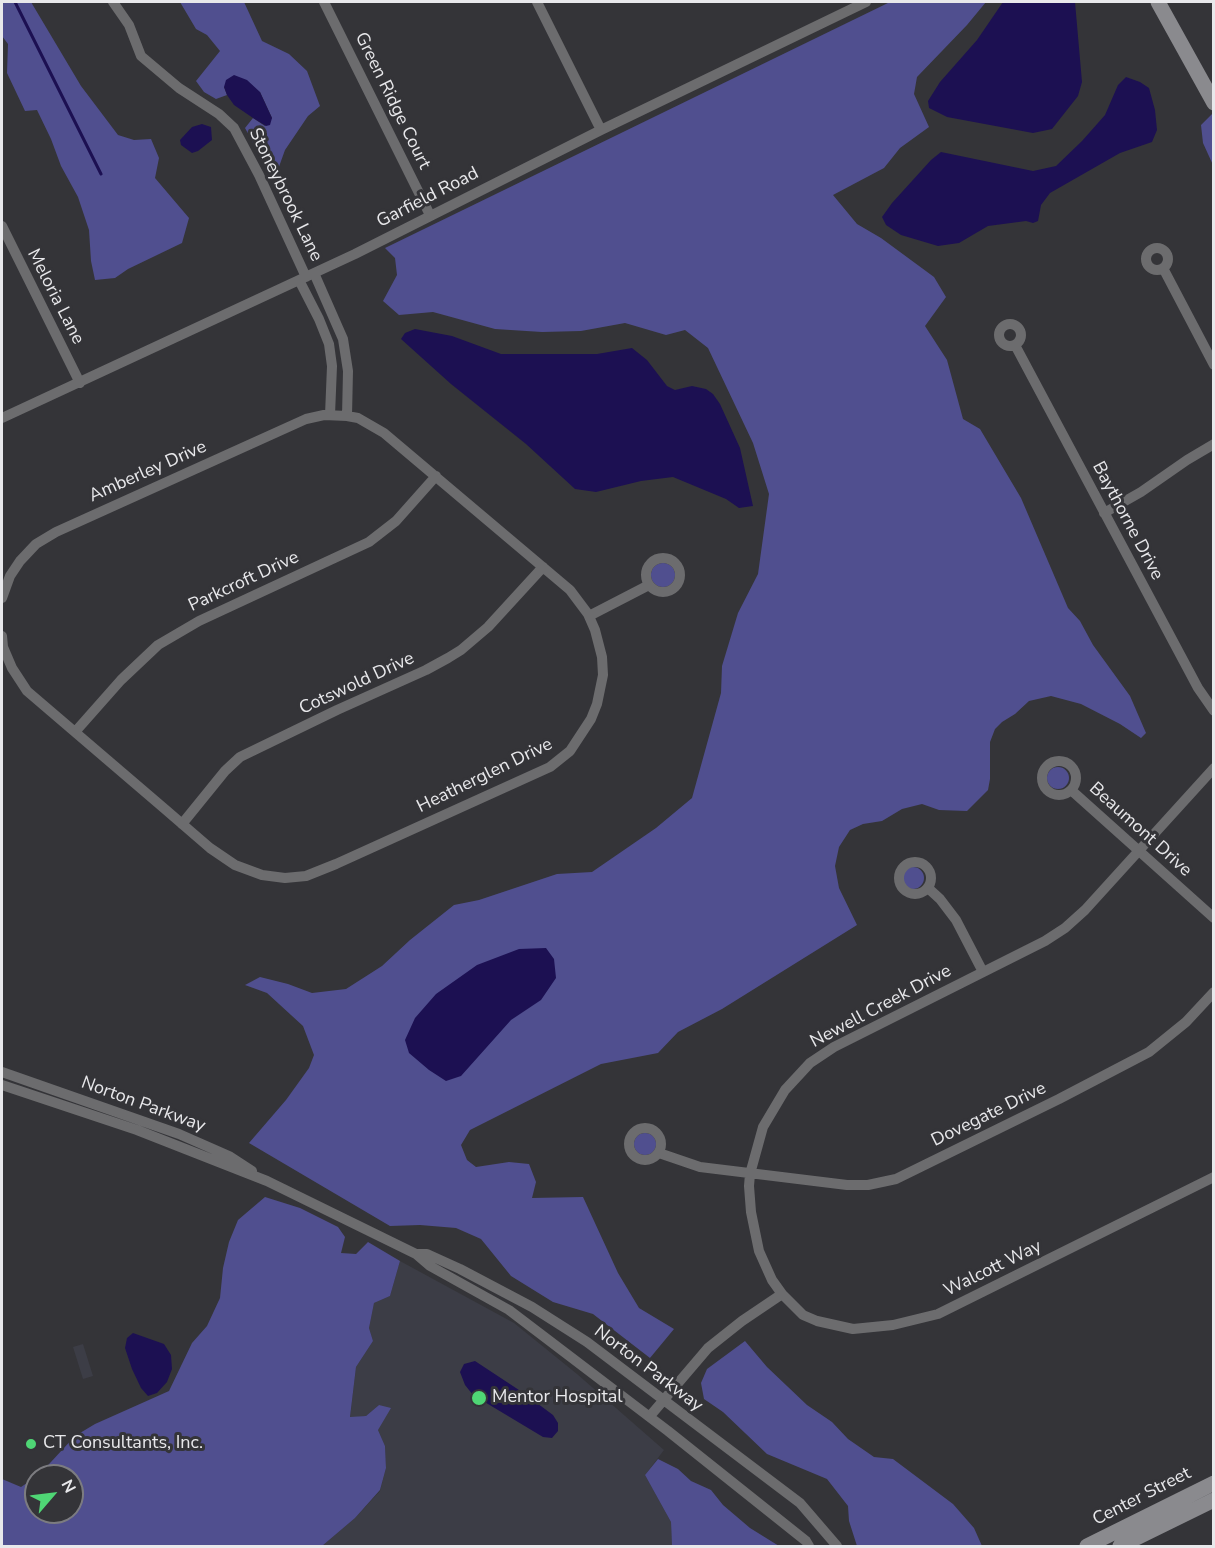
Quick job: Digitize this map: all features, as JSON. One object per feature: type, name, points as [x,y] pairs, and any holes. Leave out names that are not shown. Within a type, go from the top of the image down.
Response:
[{"type":"main road","points":[[1158,2],[1214,104]]},
{"type":"main road","name":"Center Street","points":[[1087,1546],[1214,1483]]},
{"type":"main road","name":"Center Street","points":[[1120,1546],[1214,1500]]},
{"type":"street","name":"Stoneybrook Lane","points":[[113,2],[129,25],[141,56],[179,88],[219,114],[234,128],[259,175],[306,276]]},
{"type":"street","name":"Green Ridge Court","points":[[324,2],[430,215]]},
{"type":"street","points":[[537,2],[601,130]]},
{"type":"street","name":"Garfield Road","points":[[2,418],[306,276],[866,2]]},
{"type":"street","name":"Meloria Lane","points":[[2,226],[80,383]]},
{"type":"street","points":[[1162,268],[1214,364]]},
{"type":"street","points":[[306,276],[344,339],[348,371],[338,415]]},
{"type":"street","points":[[306,276],[329,344],[338,415]]},
{"type":"street","name":"Baythorne Drive","points":[[1015,345],[1198,688],[1214,711]]},
{"type":"street","name":"Heatherglen Drive","points":[[182,824],[210,848],[235,865],[262,875],[306,876],[550,767],[562,759],[580,738],[591,719],[600,690],[602,657],[589,616],[570,590],[384,433],[358,418],[338,415]]},
{"type":"street","name":"Amberley Drive","points":[[2,598],[10,576],[20,561],[44,539],[283,429],[315,417],[338,415]]},
{"type":"street","points":[[1104,513],[1141,492],[1214,444]]},
{"type":"street","name":"Parkcroft Drive","points":[[75,732],[141,659],[158,645],[199,621],[369,542],[396,521],[436,476]]},
{"type":"street","name":"Cotswold Drive","points":[[182,824],[225,771],[240,757],[426,670],[461,650],[488,627],[543,567]]},
{"type":"street","points":[[589,616],[649,585]]},
{"type":"street","points":[[2,636],[8,658],[27,691],[182,824]]},
{"type":"street","name":"Newell Creek Drive","points":[[782,1294],[766,1269],[753,1230],[750,1212],[750,1174],[759,1139],[769,1114],[791,1083],[810,1063],[850,1039],[1045,941],[1065,928],[1085,910],[1214,768]]},
{"type":"street","name":"Beaumont Drive","points":[[1071,790],[1214,918]]},
{"type":"street","points":[[928,888],[956,920],[983,972]]},
{"type":"street","name":"Dovegate Drive","points":[[659,1153],[700,1167],[856,1185],[875,1184],[903,1176],[1149,1052],[1186,1022],[1214,992]]},
{"type":"street","name":"Norton Parkway","points":[[2,1072],[179,1134],[229,1156],[267,1181]]},
{"type":"street","name":"Norton Parkway","points":[[2,1085],[136,1130],[267,1181],[416,1254],[430,1266],[509,1310],[650,1416],[806,1541],[809,1546]]},
{"type":"street","name":"Walcott Way","points":[[782,1294],[803,1315],[816,1322],[840,1328],[871,1329],[916,1320],[956,1306],[1214,1177]]},
{"type":"street","name":"Norton Parkway","points":[[416,1254],[427,1254],[460,1269],[532,1307],[587,1342],[800,1503],[837,1546]]},
{"type":"street","points":[[650,1416],[708,1348],[782,1294]]},
{"type":"shaded area","points":[[2,2],[31,2],[81,86],[118,135],[134,140],[151,139],[159,158],[155,178],[189,218],[182,243],[128,269],[115,278],[95,280],[89,230],[78,197],[61,166],[37,110],[25,111],[7,73],[8,44],[2,36]]},
{"type":"shaded area","points":[[180,2],[244,2],[262,41],[289,54],[307,71],[320,106],[308,116],[285,150],[276,175],[269,172],[245,128],[253,118],[265,126],[272,118],[260,92],[224,87],[227,95],[216,99],[204,92],[196,81],[220,51],[207,35],[196,29]]},
{"type":"shaded area","points":[[890,2],[986,2],[917,77],[914,94],[929,127],[900,148],[884,168],[833,195],[857,224],[881,238],[934,277],[946,297],[925,326],[947,360],[963,419],[980,429],[1021,498],[1068,608],[1080,621],[1093,645],[1130,696],[1146,733],[1141,738],[1120,724],[1081,704],[1051,696],[1029,701],[995,729],[990,742],[988,790],[967,811],[939,810],[922,804],[902,809],[882,821],[863,824],[850,830],[839,847],[835,866],[839,888],[857,925],[722,1009],[678,1032],[658,1053],[601,1064],[470,1130],[461,1145],[467,1160],[476,1167],[509,1162],[529,1164],[536,1182],[532,1198],[583,1197],[618,1273],[639,1308],[674,1329],[650,1358],[593,1314],[553,1302],[511,1276],[481,1239],[456,1228],[420,1225],[390,1226],[249,1143],[286,1100],[309,1068],[314,1055],[303,1026],[267,993],[245,985],[260,977],[312,993],[346,989],[382,966],[454,905],[479,900],[557,874],[592,872],[656,828],[692,798],[721,693],[722,666],[738,613],[758,574],[769,494],[753,443],[708,348],[685,330],[666,335],[625,323],[581,331],[542,332],[495,329],[433,312],[399,315],[383,301],[397,275],[395,258],[385,248]]},
{"type":"shaded area","points":[[1003,2],[1075,2],[1082,82],[1078,96],[1052,129],[1033,133],[947,117],[929,108],[928,101],[940,82],[977,40]]},
{"type":"shaded area","points":[[234,75],[247,80],[260,92],[272,118],[270,125],[266,126],[234,105],[224,87],[226,80]]},
{"type":"shaded area","points":[[1126,77],[1149,88],[1157,130],[1152,142],[1120,153],[1050,193],[1041,205],[1038,221],[988,226],[959,243],[938,246],[901,235],[886,225],[882,217],[892,203],[941,152],[1033,171],[1056,166],[1105,115],[1118,85]]},
{"type":"shaded area","points":[[1213,113],[1213,165],[1203,143],[1201,125]]},
{"type":"shaded area","points":[[202,124],[211,127],[212,140],[192,153],[181,145],[180,140],[192,127]]},
{"type":"shaded area","points":[[415,329],[452,336],[501,354],[597,354],[632,348],[647,360],[667,386],[675,390],[692,386],[706,389],[713,394],[740,448],[753,506],[739,508],[726,499],[673,477],[641,481],[596,492],[575,489],[526,444],[451,384],[401,339],[405,333]]},
{"type":"shaded area","points":[[663,563],[668,564],[674,570],[674,580],[668,586],[663,587],[658,586],[652,580],[651,575],[652,570],[658,564]]},
{"type":"shaded area","points":[[1058,767],[1068,774],[1069,778],[1062,788],[1058,789],[1048,782],[1047,778],[1054,768]]},
{"type":"shaded area","points":[[913,867],[921,870],[924,878],[921,886],[913,889],[905,886],[902,878],[905,870]]},
{"type":"shaded area","points":[[546,948],[554,959],[556,978],[541,1000],[511,1020],[461,1076],[446,1081],[409,1053],[405,1040],[415,1018],[436,994],[477,965],[519,949]]},
{"type":"shaded area","points":[[645,1133],[653,1136],[656,1144],[653,1152],[645,1155],[637,1152],[634,1144],[637,1136]]},
{"type":"shaded area","points":[[265,1197],[300,1208],[338,1227],[345,1237],[341,1253],[356,1254],[368,1242],[400,1261],[390,1296],[374,1303],[369,1328],[373,1341],[356,1367],[350,1417],[366,1416],[379,1405],[391,1408],[378,1430],[385,1446],[386,1468],[380,1490],[355,1518],[322,1546],[2,1546],[2,1479],[21,1487],[24,1485],[24,1524],[84,1524],[84,1464],[49,1464],[75,1436],[95,1424],[169,1391],[192,1343],[207,1326],[220,1298],[229,1242],[238,1220]]},
{"type":"shaded area","name":"Mentor Hospital","points":[[400,1261],[514,1323],[664,1450],[645,1475],[671,1522],[672,1546],[322,1546],[355,1518],[380,1491],[386,1468],[385,1446],[378,1430],[379,1405],[366,1416],[350,1418],[356,1367],[373,1341],[369,1328],[374,1303],[390,1296]]},
{"type":"shaded area","points":[[133,1333],[164,1344],[171,1355],[172,1369],[167,1382],[157,1393],[148,1396],[141,1388],[125,1348],[127,1338]]},
{"type":"shaded area","points":[[745,1341],[767,1367],[807,1405],[832,1422],[848,1439],[874,1457],[893,1459],[953,1504],[974,1528],[982,1546],[857,1546],[849,1521],[848,1506],[827,1479],[767,1454],[723,1412],[704,1399],[701,1383],[707,1369]]},
{"type":"shaded area","points":[[83,1344],[93,1376],[83,1379],[73,1347]]},
{"type":"shaded area","points":[[475,1361],[553,1415],[558,1423],[558,1431],[552,1438],[543,1437],[473,1395],[465,1385],[460,1372],[464,1364]]},
{"type":"shaded area","points":[[658,1459],[678,1469],[691,1481],[711,1490],[723,1505],[750,1528],[779,1546],[672,1546],[671,1522],[645,1475]]},
{"type":"waterway","points":[[15,2],[101,174]]},
{"type":"place","name":"Mentor Hospital","points":[[479,1398]]},
{"type":"place","name":"CT Consultants, Inc.","points":[[31,1444]]}]
